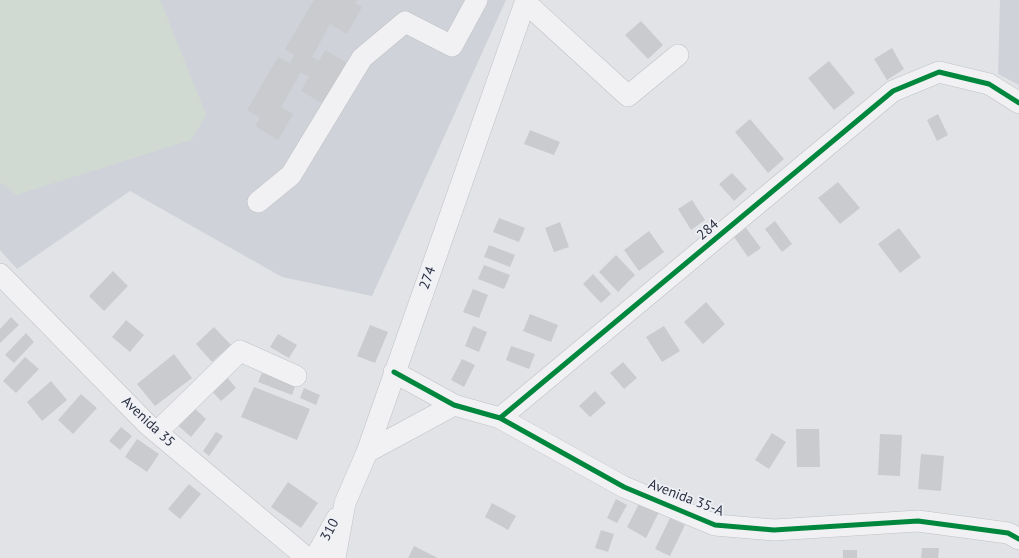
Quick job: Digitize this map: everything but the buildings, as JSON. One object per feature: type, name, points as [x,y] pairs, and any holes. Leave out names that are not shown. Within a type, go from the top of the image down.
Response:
[{"type":"street","points":[[258,202],[291,175],[362,58],[405,22],[452,46],[477,0]]},
{"type":"street","points":[[526,1],[628,96],[678,55]]},
{"type":"street","name":"274","points":[[335,558],[345,503],[367,452],[526,1]]},
{"type":"street","name":"284","points":[[500,418],[893,91],[938,72],[989,84],[1019,103]]},
{"type":"street","name":"Avenida 35","points":[[0,274],[147,424],[307,558]]},
{"type":"street","points":[[157,432],[240,351],[296,376]]},
{"type":"street","name":"Avenida 35-A","points":[[394,372],[454,404],[500,418],[624,487],[715,525],[774,530],[918,521],[1008,533],[1019,539]]},
{"type":"street","points":[[367,452],[454,404]]},
{"type":"street","name":"310","points":[[315,558],[345,503]]},
{"type":"shaded area","points":[[0,0],[506,0],[372,296],[282,277],[130,191],[17,269],[0,250]]},
{"type":"shaded area","points":[[0,0],[160,0],[206,115],[191,140],[16,195],[0,182]]},
{"type":"shaded area","points":[[1000,0],[1019,0],[1019,85],[998,74]]},
{"type":"cycle path","points":[[500,418],[893,91],[939,72],[989,84],[1019,103]]},
{"type":"cycle path","points":[[394,372],[454,405],[500,418],[624,487],[715,525],[774,530],[918,521],[1008,533],[1019,539]]}]
